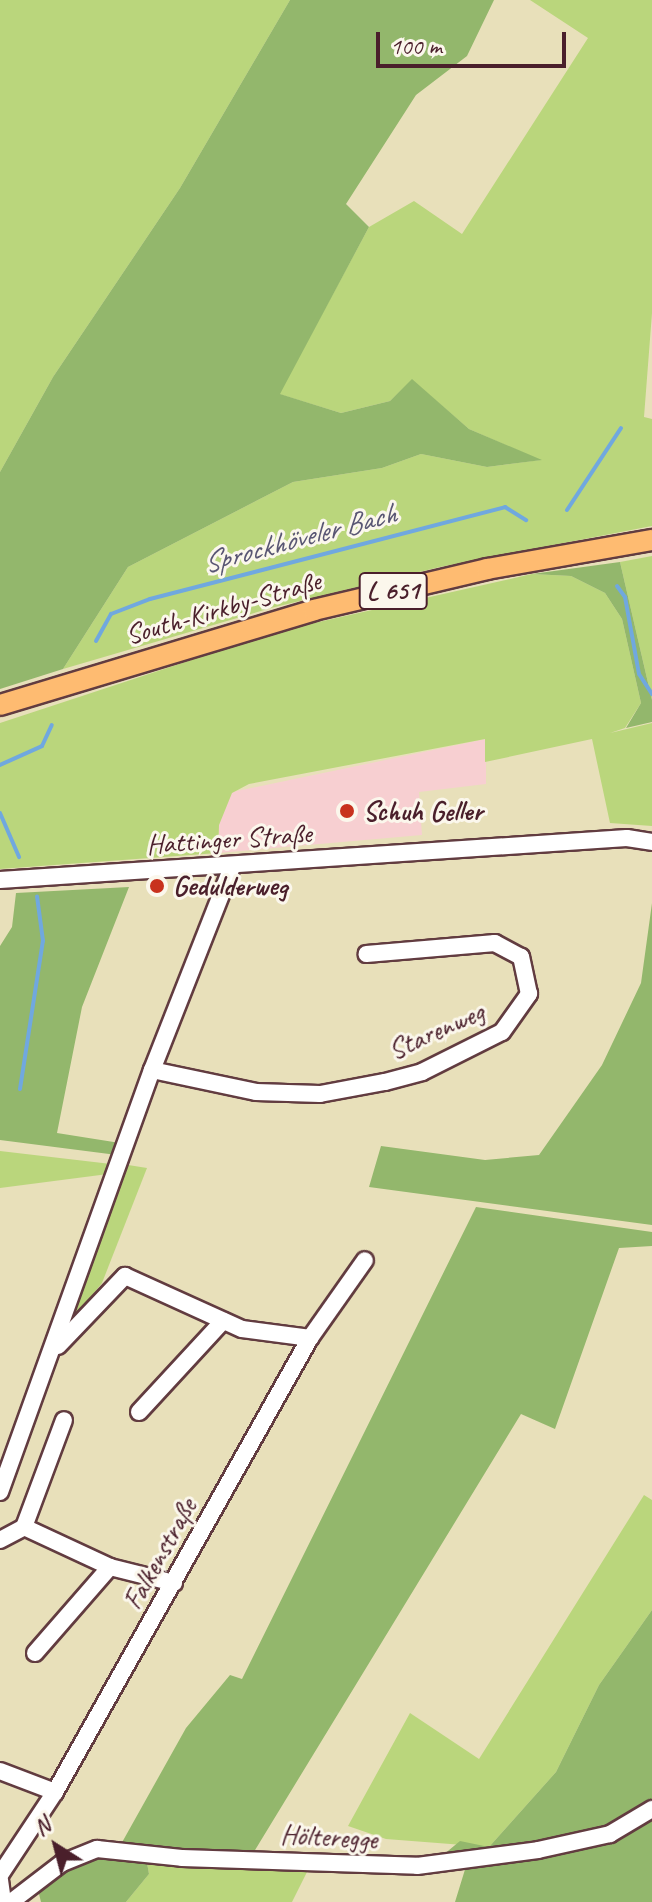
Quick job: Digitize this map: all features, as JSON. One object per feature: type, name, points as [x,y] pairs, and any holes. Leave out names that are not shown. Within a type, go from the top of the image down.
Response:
[{"type":"main road","name":"South-Kirkby-Straße","points":[[0,705],[314,610],[487,569],[652,540]]},
{"type":"street","name":"Hattinger Straße","points":[[0,880],[232,867],[627,838],[652,842]]},
{"type":"street","points":[[0,1492],[54,1350],[152,1070],[232,867]]},
{"type":"street","name":"Starenweg","points":[[152,1070],[289,1094],[320,1094],[385,1082],[422,1072],[502,1032],[529,994],[521,957],[495,943],[366,954]]},
{"type":"street","name":"Falkenstraße","points":[[3,1902],[0,1877],[55,1792],[310,1338],[365,1260]]},
{"type":"street","points":[[54,1350],[125,1276],[242,1329],[310,1338]]},
{"type":"street","points":[[139,1412],[223,1321]]},
{"type":"street","points":[[0,1540],[24,1527],[64,1420]]},
{"type":"street","points":[[24,1527],[110,1567],[174,1583]]},
{"type":"street","points":[[35,1653],[110,1567]]},
{"type":"street","points":[[0,1771],[55,1792]]},
{"type":"street","name":"Hölteregge","points":[[11,1902],[62,1863],[97,1849],[182,1858],[417,1866],[538,1850],[610,1834],[652,1809]]},
{"type":"shaded area","points":[[486,739],[486,784],[419,792],[422,835],[218,853],[219,825],[232,792]]},
{"type":"green space","points":[[0,0],[290,0],[180,188],[53,377],[0,472]]},
{"type":"green space","points":[[290,0],[494,0],[467,56],[416,95],[346,204],[369,227],[280,394],[341,413],[390,401],[412,379],[469,429],[542,460],[487,467],[421,454],[382,468],[293,482],[128,567],[63,669],[0,689],[0,472],[53,377],[180,188]]},
{"type":"green space","points":[[530,0],[652,0],[652,313],[644,417],[652,419],[652,526],[440,567],[271,608],[63,669],[128,567],[293,482],[382,468],[421,454],[487,467],[540,460],[469,429],[412,380],[390,401],[341,413],[279,394],[369,227],[414,201],[462,234],[588,38]]},
{"type":"green space","points":[[652,556],[652,700],[620,562]]},
{"type":"green space","points":[[620,562],[652,700],[652,722],[626,728],[641,703],[622,619],[605,593],[571,576],[532,574]]},
{"type":"green space","points":[[532,574],[571,576],[605,593],[622,619],[641,703],[625,728],[610,733],[652,723],[652,826],[610,823],[592,739],[485,762],[485,739],[249,784],[232,793],[219,825],[218,853],[0,869],[0,723],[283,630]]},
{"type":"green space","points":[[129,887],[82,1007],[57,1133],[120,1143],[117,1155],[0,1140],[0,946],[12,927],[16,893]]},
{"type":"green space","points":[[652,903],[652,1225],[369,1187],[381,1146],[485,1160],[539,1155],[602,1065],[641,983]]},
{"type":"green space","points":[[0,1151],[111,1164],[108,1174],[0,1188]]},
{"type":"green space","points":[[122,1164],[147,1168],[102,1283],[63,1331]]},
{"type":"green space","points":[[476,1207],[652,1232],[652,1246],[619,1248],[555,1429],[521,1414],[252,1855],[120,1846],[186,1728],[230,1675],[242,1679]]},
{"type":"green space","points":[[644,1495],[652,1500],[652,1610],[599,1685],[556,1772],[489,1847],[386,1839],[348,1826],[410,1713],[479,1759]]},
{"type":"green space","points":[[652,1610],[652,1902],[455,1902],[467,1863],[437,1860],[460,1841],[489,1847],[556,1772],[599,1685]]},
{"type":"green space","points":[[102,1855],[146,1857],[149,1874],[126,1902],[41,1902],[38,1890],[66,1867]]},
{"type":"green space","points":[[146,1857],[309,1868],[292,1902],[126,1902],[149,1874]]},
{"type":"waterway","points":[[567,510],[621,428]]},
{"type":"waterway","name":"Sprockhöveler Bach","points":[[96,641],[111,614],[150,599],[505,507],[526,520]]},
{"type":"waterway","name":"Sprockhöveler Bach","points":[[617,586],[625,597],[639,674],[652,694]]},
{"type":"waterway","name":"Sprockhöveler Bach","points":[[0,765],[42,746],[52,725]]},
{"type":"waterway","points":[[0,813],[19,857]]},
{"type":"waterway","points":[[20,1089],[43,941],[37,896]]},
{"type":"place","name":"Schuh Geller","points":[[347,811]]},
{"type":"place","name":"Gedulderweg","points":[[157,886]]}]
